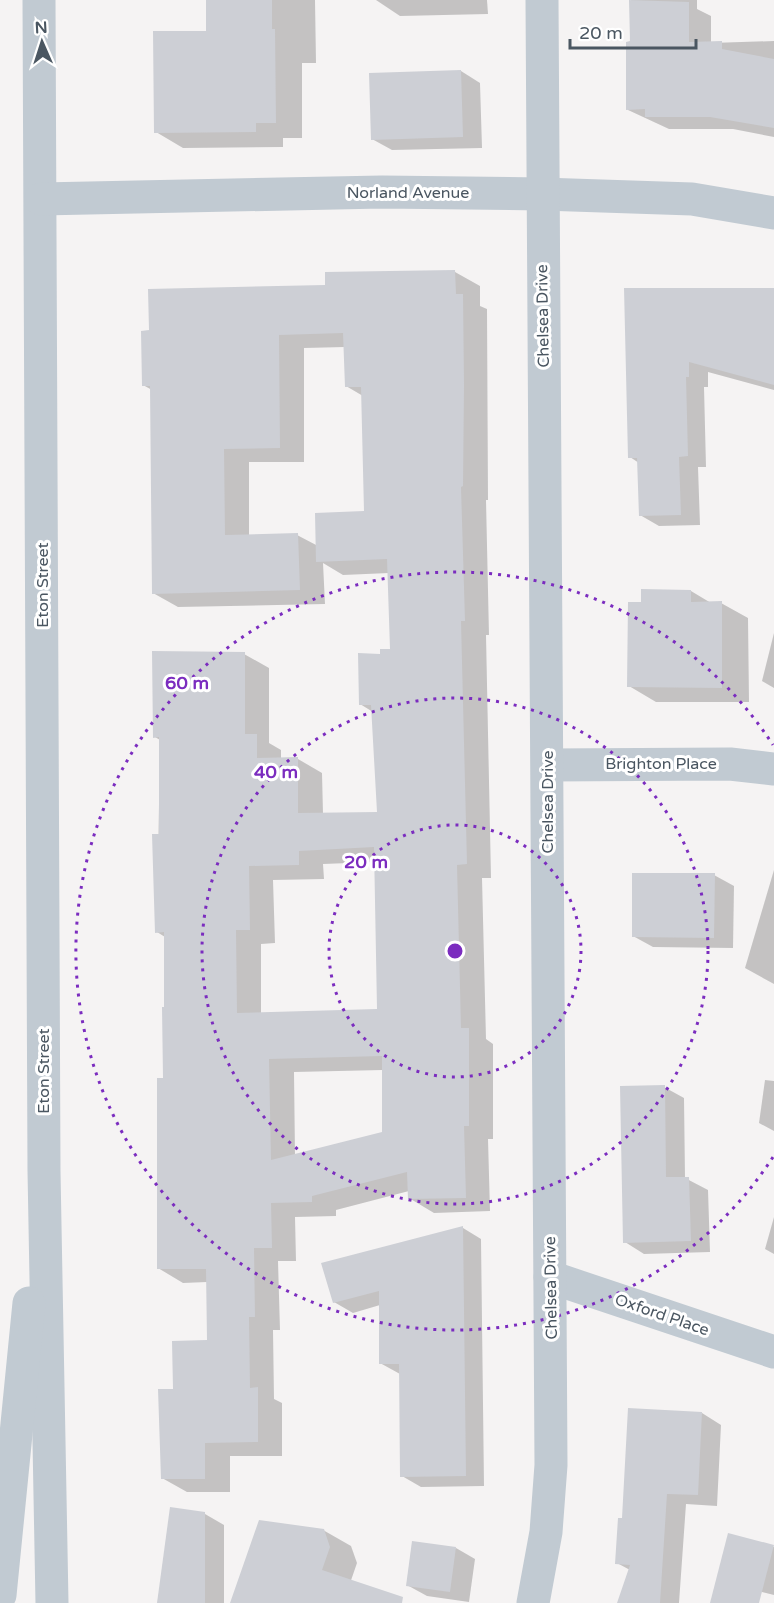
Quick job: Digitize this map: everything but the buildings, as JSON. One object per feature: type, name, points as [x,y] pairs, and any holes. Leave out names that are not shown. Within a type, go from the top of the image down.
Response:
[{"type":"street","name":"Eton Street","points":[[39,0],[44,1171],[52,1603]]},
{"type":"street","name":"Chelsea Drive","points":[[533,1603],[546,1532],[551,1465],[542,0]]},
{"type":"street","name":"Norland Avenue","points":[[41,199],[382,192],[542,194],[692,199],[774,213]]},
{"type":"street","name":"Brighton Place","points":[[548,765],[730,764],[774,769]]},
{"type":"street","name":"Eton Street","points":[[0,1595],[44,1171]]},
{"type":"street","name":"Oxford Place","points":[[550,1277],[774,1352]]}]
